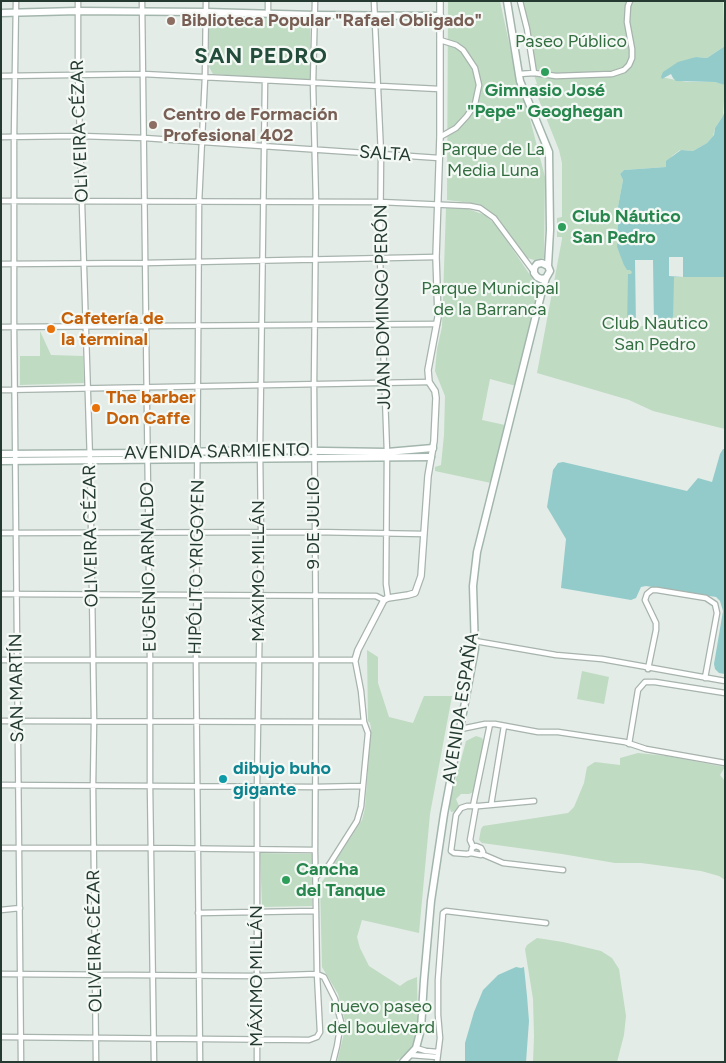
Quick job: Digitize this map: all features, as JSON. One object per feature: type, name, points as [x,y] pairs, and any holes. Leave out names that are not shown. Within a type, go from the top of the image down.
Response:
[{"type":"main road","name":"AVENIDA ESPAÑA","points":[[507,1],[518,74],[524,96],[549,152],[550,230],[545,263],[550,271],[540,276]]},
{"type":"main road","points":[[1,13],[78,11],[440,16]]},
{"type":"main road","name":"AVENIDA ESPAÑA","points":[[404,1062],[416,1048],[422,1029],[431,901],[444,814],[475,641],[473,586],[477,552],[541,295],[540,276],[534,268],[545,263]]},
{"type":"main road","name":"AVENIDA SARMIENTO","points":[[198,455],[315,458],[387,455],[433,448]]},
{"type":"main road","name":"AVENIDA SARMIENTO","points":[[1,454],[15,457],[90,461],[260,450],[315,450],[430,457]]},
{"type":"main road","name":"AVENIDA SARMIENTO","points":[[1,461],[15,457],[89,453],[148,457]]},
{"type":"street","name":"SAN MARTÍN","points":[[16,1],[14,327],[21,1062]]},
{"type":"street","name":"OLIVEIRA CÉZAR","points":[[78,1],[78,75],[90,461],[96,1062]]},
{"type":"street","name":"EUGENIO ARNALDO","points":[[142,1],[154,1062]]},
{"type":"street","name":"HIPÓLITO YRIGOYEN","points":[[200,1062],[196,595],[199,203],[205,77],[206,1]]},
{"type":"street","points":[[268,1],[268,13]]},
{"type":"street","name":"9 DE JULIO","points":[[258,1038],[308,1040],[317,1037],[320,1032],[315,850],[314,324],[316,202],[313,84],[315,1]]},
{"type":"street","name":"JUAN DOMINGO PERÓN","points":[[374,1],[381,154],[380,258],[387,455],[386,599]]},
{"type":"street","points":[[1,594],[260,594],[376,596],[386,599],[412,594],[418,588],[421,576],[430,457],[434,441],[436,398],[435,391],[429,382],[429,364],[437,324],[436,257],[440,158],[440,1]]},
{"type":"street","points":[[520,1],[527,29],[534,73]]},
{"type":"street","points":[[518,74],[534,73],[556,76],[612,74],[624,70],[632,58],[627,22],[630,1]]},
{"type":"street","points":[[440,40],[456,45],[463,50],[475,68],[479,85],[474,104],[467,116],[456,128],[440,137]]},
{"type":"street","points":[[1,76],[143,74],[439,89]]},
{"type":"street","name":"MÁXIMO MILLÁN","points":[[257,1062],[260,385],[265,81]]},
{"type":"street","name":"SALTA","points":[[1,137],[80,136],[144,138],[440,158]]},
{"type":"street","points":[[1,202],[380,202],[470,206],[480,208],[500,225],[523,260],[540,276]]},
{"type":"street","points":[[1,264],[436,257]]},
{"type":"street","points":[[523,260],[545,263]]},
{"type":"street","points":[[1,327],[437,324]]},
{"type":"street","points":[[1,390],[429,382]]},
{"type":"street","points":[[1,533],[386,532],[424,534]]},
{"type":"street","points":[[648,669],[656,623],[645,600],[647,594],[652,590],[657,590],[706,598],[714,604],[717,613],[705,678]]},
{"type":"street","points":[[316,877],[329,865],[357,821],[361,807],[368,733],[364,722],[355,660],[358,650],[386,599]]},
{"type":"street","points":[[475,641],[556,655],[602,659],[648,669],[725,681]]},
{"type":"street","points":[[1,660],[355,660]]},
{"type":"street","points":[[630,744],[638,690],[645,682],[725,693]]},
{"type":"street","points":[[1,721],[364,722]]},
{"type":"street","points":[[460,729],[490,724],[538,732],[558,732],[630,744],[661,753],[725,763]]},
{"type":"street","points":[[472,853],[473,847],[470,840],[474,806],[490,724]]},
{"type":"street","points":[[491,805],[504,726]]},
{"type":"street","points":[[1,785],[362,786]]},
{"type":"street","points":[[534,801],[464,806],[458,810],[450,848],[454,853],[482,854],[503,863],[563,870]]},
{"type":"street","points":[[473,847],[482,848],[484,852],[482,854]]},
{"type":"street","points":[[1,848],[315,850]]},
{"type":"street","points":[[1,910],[20,908]]},
{"type":"street","points":[[198,913],[316,911]]},
{"type":"street","points":[[437,1057],[440,1038],[438,980],[443,913],[446,911],[546,923]]},
{"type":"street","points":[[1,974],[96,976],[318,974],[324,976],[339,1010],[341,1022],[333,1062]]},
{"type":"street","points":[[1,1037],[258,1038]]},
{"type":"street","points":[[416,1048],[437,1057]]},
{"type":"street","points":[[411,1054],[437,1057]]},
{"type":"green space","name":"Parque de La Media Luna","points":[[448,1],[500,1],[517,80],[530,119],[545,177],[544,258],[534,260],[524,257],[499,219],[479,204],[447,200]]},
{"type":"green space","name":"Club Nautico San Pedro","points":[[521,1],[723,1],[725,46],[707,58],[696,57],[661,77],[686,82],[715,82],[725,85],[723,116],[715,128],[713,136],[707,143],[693,151],[680,150],[672,156],[666,167],[624,170],[620,174],[623,180],[617,212],[617,247],[620,254],[635,260],[725,270],[725,429],[653,411],[629,400],[537,373],[562,239],[562,237],[557,237],[557,218],[562,217],[562,163],[559,150],[533,85],[537,84],[532,69],[530,31]]},
{"type":"green space","points":[[214,16],[307,18],[310,20],[311,81],[213,74],[209,67],[209,19]]},
{"type":"green space","name":"Parque Municipal de la Barranca","points":[[446,208],[468,209],[485,215],[497,226],[532,278],[538,295],[516,386],[490,379],[482,420],[505,425],[491,483],[435,471],[435,467],[441,465],[444,435],[445,396],[435,371],[442,327]]},
{"type":"green space","points":[[40,331],[51,355],[83,356],[84,383],[20,385],[20,356],[40,356]]},
{"type":"green space","name":"nuevo paseo del boulevard","points":[[367,650],[378,657],[378,683],[389,717],[413,723],[424,696],[452,696],[430,814],[419,933],[362,920],[357,937],[369,966],[400,986],[417,977],[418,1033],[409,1053],[394,1062],[337,1062],[346,1025],[338,994],[322,967],[320,885],[362,820],[365,808],[371,728],[368,721]]},
{"type":"green space","points":[[582,671],[609,677],[604,704],[577,699]]},
{"type":"green space","points":[[476,736],[482,738],[486,747],[480,786],[476,791],[469,794],[461,794],[456,799],[459,806],[457,811],[451,812],[449,805],[466,741]]},
{"type":"green space","points":[[638,753],[667,756],[725,767],[720,775],[725,781],[725,880],[719,876],[701,871],[641,863],[615,863],[482,843],[479,840],[483,826],[568,813],[574,807],[584,783],[587,767],[595,762],[620,765],[620,758]]},
{"type":"green space","name":"Cancha del Tanque","points":[[260,853],[312,854],[312,906],[262,907]]},
{"type":"green space","points":[[537,938],[601,951],[612,958],[619,969],[626,1016],[624,1035],[617,1062],[533,1062],[533,999],[525,949],[527,945]]},
{"type":"water","points":[[725,46],[725,85],[715,82],[676,81],[671,74],[662,79],[663,72],[678,62],[696,57],[707,58]]},
{"type":"water","points":[[725,110],[725,277],[674,277],[673,317],[658,325],[627,328],[628,274],[632,272],[627,270],[624,265],[617,247],[617,212],[623,180],[620,174],[624,170],[666,167],[666,161],[681,150],[693,151],[707,143],[714,135],[715,128]]},
{"type":"water","points":[[723,449],[725,449],[725,674],[719,673],[715,669],[714,664],[723,611],[720,601],[716,597],[646,586],[641,587],[636,598],[631,600],[561,588],[566,539],[547,507],[553,470],[558,463],[563,462],[687,491],[698,478],[712,482]]},
{"type":"water","points":[[516,967],[524,967],[529,1021],[526,1062],[465,1062],[465,1043],[483,990],[498,975]]},
{"type":"pier","points":[[669,257],[683,257],[683,277],[669,276]]},
{"type":"pier","points":[[635,260],[653,260],[654,326],[636,326]]},
{"type":"place","name":"Biblioteca Popular \"Rafael Obligado\"","points":[[171,21]]},
{"type":"place","name":"Gimnasio José \"Pepe\" Geoghegan","points":[[545,72]]},
{"type":"place","name":"Centro de Formación Profesional 402","points":[[153,125]]},
{"type":"place","name":"Club Náutico San Pedro","points":[[562,227]]},
{"type":"place","name":"Cafetería de la terminal","points":[[51,329]]},
{"type":"place","name":"The barber Don Caffe","points":[[96,408]]},
{"type":"place","name":"dibujo buho gigante","points":[[223,779]]},
{"type":"place","name":"Cancha del Tanque","points":[[286,880]]},
{"type":"district","name":"SAN PEDRO","points":[[261,57]]},
{"type":"park label","name":"Paseo Público","points":[[571,42]]}]
